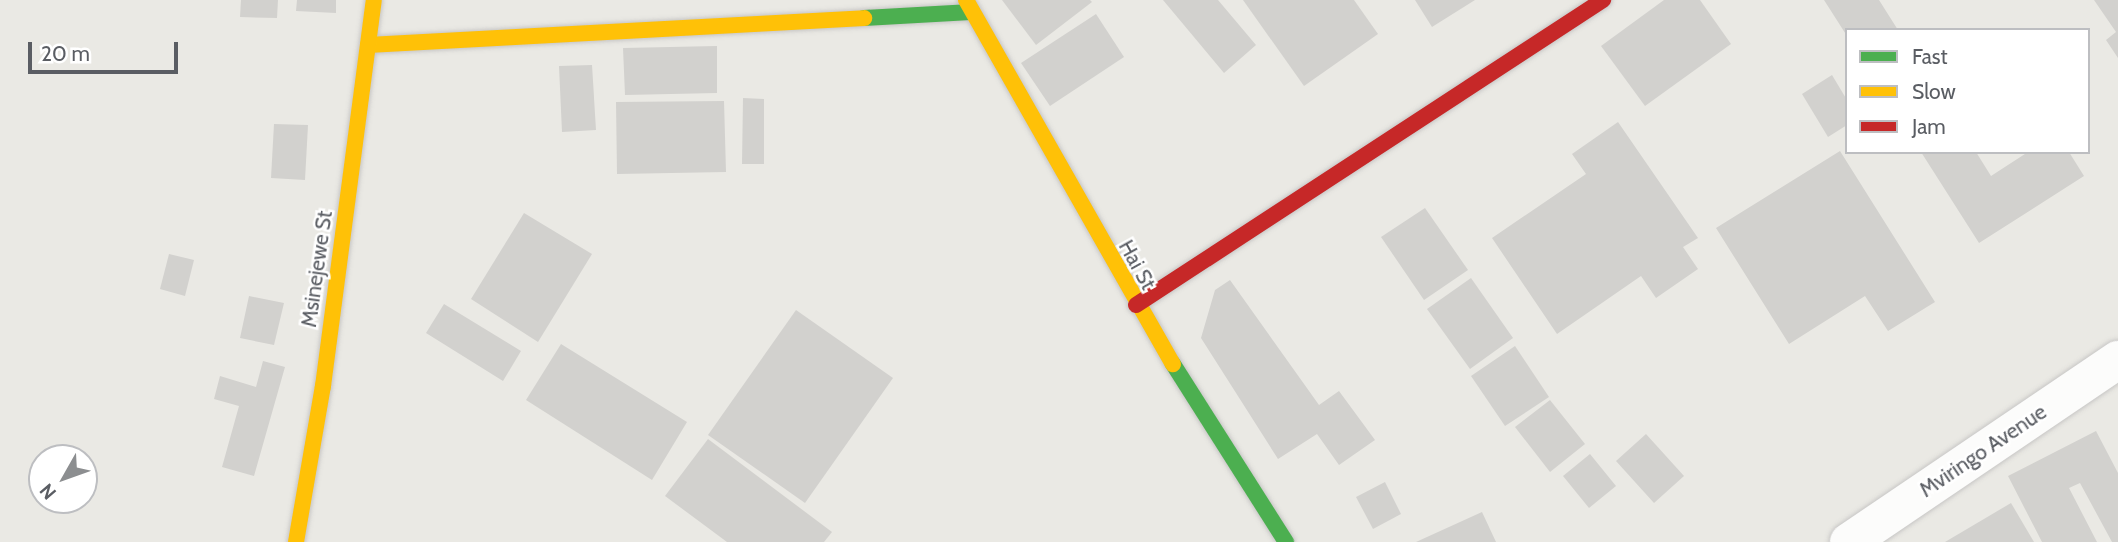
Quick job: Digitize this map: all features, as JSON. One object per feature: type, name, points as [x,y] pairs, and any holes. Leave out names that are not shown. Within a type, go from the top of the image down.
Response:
[{"type":"street","name":"Msinejewe St","points":[[296,542],[323,386],[374,0]]},
{"type":"street","points":[[1136,305],[1603,0]]},
{"type":"street","points":[[368,45],[969,6]]},
{"type":"street","name":"Hai St","points":[[969,6],[1136,305],[1286,542]]},
{"type":"street","name":"Mviringo Avenue","points":[[1849,542],[2118,360]]},
{"type":"building","points":[[241,0],[278,0],[277,18],[240,17]]},
{"type":"building","points":[[297,0],[336,0],[336,13],[296,11]]},
{"type":"building","points":[[1002,0],[1090,0],[1092,2],[1036,45]]},
{"type":"building","points":[[1163,0],[1218,0],[1256,45],[1224,73]]},
{"type":"building","points":[[1243,0],[1354,0],[1378,34],[1304,86]]},
{"type":"building","points":[[1415,0],[1475,0],[1432,27]]},
{"type":"building","points":[[1664,0],[1700,0],[1731,44],[1645,106],[1601,46]]},
{"type":"building","points":[[1824,0],[1879,0],[1897,28],[1845,28],[1845,33]]},
{"type":"building","points":[[2094,0],[2118,0],[2118,58],[2106,40],[2116,32]]},
{"type":"building","points":[[1096,14],[1124,57],[1050,106],[1021,63]]},
{"type":"building","points":[[717,46],[717,93],[625,95],[623,48]]},
{"type":"building","points":[[592,65],[596,130],[562,132],[559,66]]},
{"type":"building","points":[[1832,75],[1845,97],[1845,126],[1828,137],[1802,94]]},
{"type":"building","points":[[743,98],[764,99],[764,164],[742,164]]},
{"type":"building","points":[[724,101],[726,172],[617,174],[616,102]]},
{"type":"building","points":[[1618,122],[1698,238],[1683,247],[1698,269],[1656,298],[1641,276],[1557,334],[1492,238],[1586,174],[1572,154]]},
{"type":"building","points":[[274,124],[308,125],[305,180],[271,178]]},
{"type":"building","points":[[1840,151],[1935,302],[1888,331],[1865,296],[1789,344],[1716,228]]},
{"type":"building","points":[[1922,154],[1977,154],[1991,176],[2025,154],[2070,154],[2084,176],[1979,243]]},
{"type":"building","points":[[1425,208],[1468,270],[1424,300],[1381,237]]},
{"type":"building","points":[[524,213],[592,254],[538,342],[471,299]]},
{"type":"building","points":[[169,254],[194,260],[185,296],[160,289]]},
{"type":"building","points":[[1471,278],[1513,338],[1470,369],[1427,309]]},
{"type":"building","points":[[1230,280],[1319,405],[1339,391],[1375,440],[1339,465],[1317,434],[1278,459],[1201,338],[1215,290]]},
{"type":"building","points":[[249,296],[284,303],[274,345],[240,338]]},
{"type":"building","points":[[444,304],[521,351],[503,381],[426,333]]},
{"type":"building","points":[[796,310],[893,378],[805,503],[708,435]]},
{"type":"building","points":[[561,344],[687,422],[652,480],[526,400]]},
{"type":"building","points":[[1515,346],[1549,397],[1505,426],[1471,376]]},
{"type":"building","points":[[263,361],[285,367],[254,476],[222,467],[239,406],[214,399],[220,376],[256,387]]},
{"type":"building","points":[[1550,400],[1585,444],[1550,472],[1515,427]]},
{"type":"building","points":[[2096,431],[2118,473],[2118,542],[2112,542],[2080,483],[2069,488],[2097,542],[2042,542],[2008,476]]},
{"type":"building","points":[[1646,434],[1684,476],[1654,503],[1616,461]]},
{"type":"building","points":[[708,439],[832,532],[824,542],[727,542],[665,496]]},
{"type":"building","points":[[1590,454],[1616,486],[1589,508],[1563,476]]},
{"type":"building","points":[[1385,482],[1401,514],[1373,529],[1356,497]]},
{"type":"building","points":[[2011,503],[2034,542],[1945,542]]},
{"type":"building","points":[[1482,512],[1496,542],[1416,542]]},
{"type":"traffic: fast","points":[[864,18],[971,12]]},
{"type":"traffic: fast","points":[[1173,364],[1286,542]]},
{"type":"traffic: slow","points":[[296,542],[323,386],[374,0]]},
{"type":"traffic: slow","points":[[966,0],[1173,364]]},
{"type":"traffic: slow","points":[[368,45],[864,18]]},
{"type":"traffic: jam","points":[[1136,305],[1603,0]]}]
